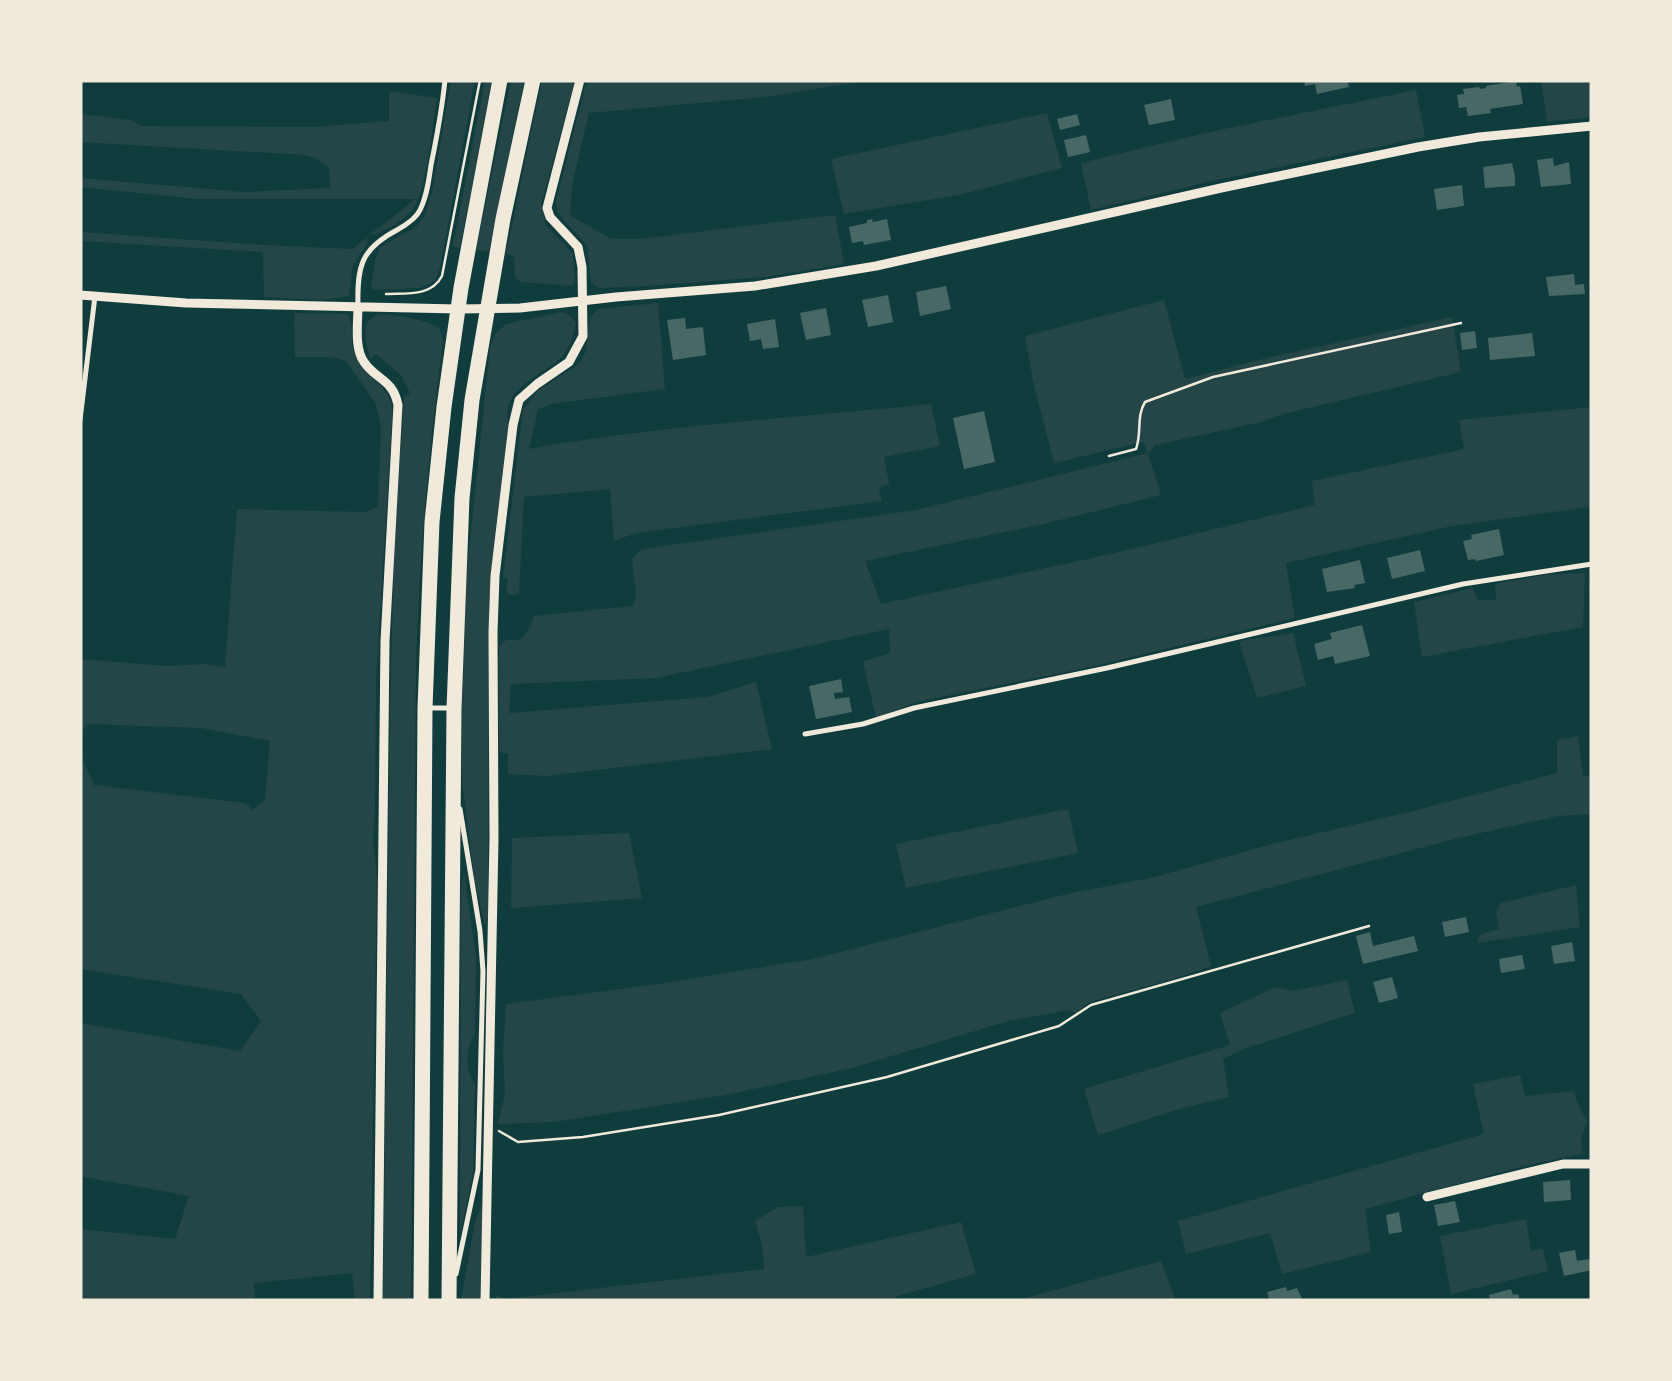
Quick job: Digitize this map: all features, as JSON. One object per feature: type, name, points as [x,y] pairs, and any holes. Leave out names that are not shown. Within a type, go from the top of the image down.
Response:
[{"type":"highway","points":[[421,1301],[424,708],[432,522],[458,309],[500,80]]},
{"type":"highway","points":[[449,1301],[453,757],[462,498],[472,400],[503,220],[534,80]]},
{"type":"street","points":[[485,1301],[495,576],[519,400],[570,362],[582,336],[582,266],[578,247],[550,217],[547,208],[580,80]]},
{"type":"street","points":[[80,295],[186,303],[458,309],[520,308],[755,286],[838,274],[1341,162],[1479,137],[1592,126]]},
{"type":"street","points":[[358,306],[363,361],[392,387],[398,405],[384,641],[378,1301]]},
{"type":"street","points":[[1427,1198],[1564,1164],[1592,1164]]},
{"type":"lane","points":[[358,306],[359,272],[366,252],[419,213],[445,80]]},
{"type":"lane","points":[[80,420],[95,296]]},
{"type":"lane","points":[[804,734],[863,724],[914,708],[1463,584],[1592,564]]},
{"type":"lane","points":[[424,708],[454,708]]},
{"type":"lane","points":[[449,1301],[478,1170],[482,971],[480,931],[453,757]]},
{"type":"path","points":[[379,294],[428,290],[437,286],[442,276],[480,80]]},
{"type":"path","points":[[1109,456],[1136,449],[1144,402],[1212,376],[1460,323]]},
{"type":"path","points":[[80,793],[80,810]]},
{"type":"path","points":[[489,1123],[518,1142],[719,1115],[904,1072],[1060,1026],[1091,1005],[1369,926]]},
{"type":"shaded area","points":[[451,80],[475,80],[440,268],[435,281],[420,288],[374,290],[371,285],[380,247],[416,227],[424,217],[432,193]]},
{"type":"shaded area","points":[[485,80],[493,80],[460,248],[453,246]]},
{"type":"shaded area","points":[[511,80],[524,80],[489,252],[476,250]]},
{"type":"shaded area","points":[[542,80],[575,80],[541,205],[546,225],[573,254],[572,286],[521,282],[515,277],[514,256],[506,254]]},
{"type":"shaded area","points":[[587,80],[869,80],[774,96],[589,113],[572,185],[570,215],[611,239],[641,239],[835,215],[844,264],[765,277],[599,288],[591,282],[587,246],[558,213],[556,201]]},
{"type":"shaded area","points":[[1541,80],[1592,80],[1592,117],[1547,122]]},
{"type":"shaded area","points":[[1416,90],[1425,137],[1091,210],[1081,163]]},
{"type":"shaded area","points":[[389,91],[437,98],[419,197],[405,217],[369,236],[415,199],[198,199],[80,187],[80,178],[245,192],[330,188],[329,167],[305,155],[80,142],[80,114],[131,120],[140,126],[315,127],[389,121]]},
{"type":"shaded area","points":[[1047,113],[1062,168],[959,195],[844,214],[831,159]]},
{"type":"shaded area","points":[[80,232],[353,249],[367,237],[367,244],[353,265],[349,296],[320,300],[264,297],[263,252],[80,241]]},
{"type":"shaded area","points":[[1164,300],[1185,379],[1452,317],[1461,372],[1155,445],[1148,454],[1161,495],[865,561],[881,604],[1315,505],[1312,481],[1464,449],[1459,420],[1592,407],[1592,525],[1589,507],[1452,526],[1286,563],[1295,618],[1086,668],[916,702],[876,718],[863,662],[890,653],[889,629],[656,678],[511,684],[509,713],[708,697],[756,682],[772,749],[546,776],[508,774],[508,753],[499,750],[499,647],[506,640],[520,640],[534,616],[633,606],[636,594],[632,559],[642,549],[916,510],[1148,453],[1143,442],[1054,463],[1025,336]]},
{"type":"shaded area","points":[[658,303],[665,389],[550,404],[538,410],[529,449],[679,428],[931,404],[940,446],[884,457],[889,484],[879,488],[882,501],[636,533],[614,541],[610,489],[524,497],[519,594],[509,595],[508,578],[503,577],[523,409],[538,391],[580,363],[586,351],[590,318],[598,309]]},
{"type":"shaded area","points":[[563,312],[576,323],[569,347],[519,390],[508,408],[489,600],[485,925],[475,884],[462,781],[462,711],[467,570],[490,348],[495,334],[506,324]]},
{"type":"shaded area","points":[[294,313],[348,314],[355,355],[384,389],[392,409],[376,679],[370,1301],[355,1301],[352,1273],[254,1283],[255,1301],[80,1301],[80,1229],[175,1239],[189,1196],[80,1176],[80,1023],[240,1051],[261,1021],[241,994],[80,969],[80,736],[83,760],[94,785],[245,803],[253,810],[265,799],[270,741],[201,728],[88,724],[80,732],[80,659],[225,667],[237,509],[365,512],[378,506],[381,428],[376,404],[346,361],[295,357]]},
{"type":"shaded area","points":[[381,314],[411,318],[439,328],[443,341],[426,499],[416,658],[411,1301],[383,1301],[394,553],[404,398],[410,393],[401,375],[376,354],[370,359],[366,326]]},
{"type":"shaded area","points":[[1585,573],[1583,627],[1422,657],[1414,602],[1473,588],[1478,600],[1496,600],[1495,584]]},
{"type":"shaded area","points":[[1293,633],[1306,686],[1257,698],[1239,641]]},
{"type":"shaded area","points":[[1578,736],[1583,776],[1592,776],[1592,814],[1558,816],[1458,838],[1196,907],[1211,966],[1089,1002],[1076,1013],[1068,1010],[1008,1021],[852,1068],[725,1095],[554,1122],[498,1124],[505,1094],[506,1004],[813,959],[1067,894],[1155,877],[1557,773],[1557,740]]},
{"type":"shaded area","points":[[1068,809],[1078,853],[906,888],[896,844]]},
{"type":"shaded area","points":[[629,833],[642,898],[511,908],[512,838]]},
{"type":"shaded area","points":[[464,871],[476,957],[475,1035],[468,1060],[475,1084],[473,1173],[460,1236],[461,892]]},
{"type":"shaded area","points":[[1576,885],[1580,927],[1477,943],[1479,935],[1499,929],[1496,912],[1501,903]]},
{"type":"shaded area","points":[[1347,980],[1355,1013],[1223,1059],[1229,1097],[1098,1135],[1084,1089],[1230,1045],[1220,1013],[1275,987],[1294,991]]},
{"type":"shaded area","points":[[1520,1075],[1525,1096],[1574,1091],[1587,1121],[1581,1139],[1582,1154],[1365,1209],[1371,1252],[1282,1274],[1270,1233],[1186,1254],[1178,1221],[1484,1134],[1473,1084]]},
{"type":"shaded area","points":[[483,1201],[480,1301],[461,1301],[475,1222]]},
{"type":"shaded area","points":[[803,1206],[806,1257],[961,1222],[976,1274],[897,1296],[895,1301],[496,1301],[496,1295],[505,1299],[764,1269],[755,1221],[778,1207]]},
{"type":"shaded area","points":[[1526,1219],[1531,1251],[1543,1249],[1548,1271],[1451,1294],[1440,1236]]},
{"type":"shaded area","points":[[1161,1261],[1176,1301],[1014,1301]]},
{"type":"building","points":[[1304,80],[1347,80],[1349,87],[1317,94],[1315,84],[1305,86]]},
{"type":"building","points":[[1516,81],[1523,104],[1468,116],[1466,107],[1459,108],[1457,95],[1464,94],[1463,89]]},
{"type":"building","points":[[1171,99],[1175,120],[1149,125],[1144,105]]},
{"type":"building","points":[[1077,114],[1080,125],[1060,130],[1057,119]]},
{"type":"building","points":[[1086,135],[1090,152],[1068,157],[1064,140]]},
{"type":"building","points":[[1553,158],[1554,166],[1569,162],[1571,184],[1541,187],[1537,160]]},
{"type":"building","points":[[1512,163],[1515,186],[1485,188],[1483,167]]},
{"type":"building","points":[[1462,185],[1464,206],[1437,210],[1434,189]]},
{"type":"building","points":[[872,219],[887,219],[891,240],[852,243],[849,227]]},
{"type":"building","points":[[1574,274],[1575,285],[1584,284],[1585,294],[1549,296],[1546,277]]},
{"type":"building","points":[[946,286],[951,309],[920,316],[916,292]]},
{"type":"building","points":[[888,295],[893,322],[868,327],[862,300]]},
{"type":"building","points":[[826,308],[831,335],[806,340],[800,313]]},
{"type":"building","points":[[685,318],[686,329],[703,327],[706,355],[673,360],[667,320]]},
{"type":"building","points":[[775,319],[779,347],[763,349],[761,339],[750,341],[747,324]]},
{"type":"building","points":[[1475,331],[1477,348],[1462,350],[1460,333]]},
{"type":"building","points":[[1532,333],[1535,356],[1490,360],[1488,338]]},
{"type":"building","points":[[984,411],[995,462],[964,469],[953,418]]},
{"type":"building","points":[[1499,529],[1504,555],[1468,560],[1463,541],[1472,539],[1471,535]]},
{"type":"building","points":[[1420,550],[1425,571],[1392,579],[1387,558]]},
{"type":"building","points":[[1360,560],[1365,583],[1327,592],[1322,569]]},
{"type":"building","points":[[1362,625],[1370,656],[1335,664],[1333,656],[1318,660],[1314,644],[1332,639],[1330,633]]},
{"type":"building","points":[[841,679],[843,692],[834,693],[835,699],[849,697],[852,712],[816,719],[809,686]]},
{"type":"building","points":[[1466,917],[1469,932],[1445,937],[1442,922]]},
{"type":"building","points":[[1370,932],[1373,946],[1414,936],[1418,951],[1363,964],[1356,936]]},
{"type":"building","points":[[1572,942],[1575,961],[1554,964],[1551,946]]},
{"type":"building","points":[[1522,955],[1525,969],[1501,973],[1499,959]]},
{"type":"building","points":[[1392,977],[1398,998],[1379,1003],[1373,982]]},
{"type":"building","points":[[1570,1180],[1571,1200],[1544,1202],[1543,1182]]},
{"type":"building","points":[[1455,1201],[1460,1222],[1438,1226],[1434,1205]]},
{"type":"building","points":[[1399,1212],[1402,1232],[1389,1234],[1386,1215]]},
{"type":"building","points":[[1575,1250],[1577,1261],[1589,1259],[1592,1270],[1564,1276],[1559,1253]]},
{"type":"building","points":[[1286,1287],[1287,1291],[1297,1288],[1303,1301],[1270,1301],[1267,1292]]},
{"type":"building","points":[[1511,1289],[1520,1301],[1490,1301],[1489,1295]]}]
